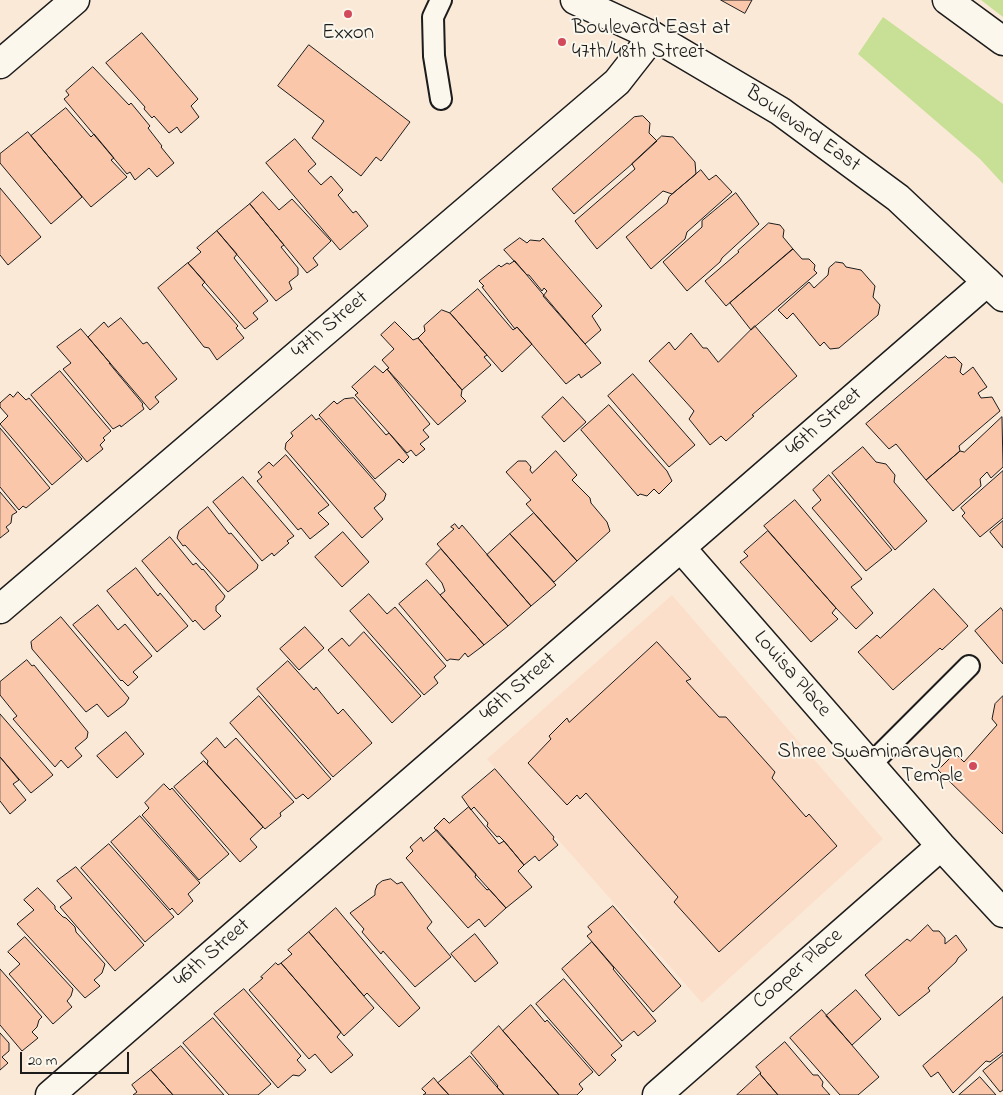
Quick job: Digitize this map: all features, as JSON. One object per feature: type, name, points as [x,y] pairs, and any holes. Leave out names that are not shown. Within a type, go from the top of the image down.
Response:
[{"type":"street","points":[[0,64],[75,0]]},
{"type":"street","name":"Boulevard East","points":[[575,0],[653,36],[780,110],[898,198],[995,289]]},
{"type":"street","points":[[947,0],[1003,41]]},
{"type":"street","name":"47th Street","points":[[0,609],[617,82],[653,36]]},
{"type":"street","name":"46th Street","points":[[50,1095],[681,548],[995,289]]},
{"type":"street","name":"Louisa Place","points":[[681,548],[941,846],[1003,913]]},
{"type":"street","name":"Cooper Place","points":[[657,1095],[941,846]]},
{"type":"lane","points":[[441,0],[433,17],[434,56],[441,99]]},
{"type":"lane","points":[[870,765],[969,666]]},
{"type":"shaded area","points":[[672,595],[883,839],[702,1003],[487,759]]},
{"type":"green space","points":[[981,0],[1003,0],[1003,17]]},
{"type":"green space","points":[[883,17],[1003,104],[1003,184],[980,159],[858,54]]},
{"type":"building","points":[[721,0],[752,0],[745,13]]},
{"type":"building","points":[[142,33],[198,99],[191,106],[199,117],[181,133],[177,127],[169,133],[154,116],[152,118],[144,109],[145,107],[106,63]]},
{"type":"building","points":[[309,45],[410,122],[381,161],[376,157],[361,176],[312,138],[324,121],[278,86]]},
{"type":"building","points":[[93,67],[129,105],[131,103],[150,126],[148,128],[174,163],[157,177],[149,168],[135,180],[130,172],[127,174],[64,99],[69,95],[66,91]]},
{"type":"building","points":[[66,108],[91,137],[94,134],[114,158],[111,160],[127,177],[91,207],[31,136]]},
{"type":"building","points":[[643,116],[650,123],[649,133],[657,141],[574,214],[552,189],[634,117]]},
{"type":"building","points":[[28,132],[82,197],[51,224],[0,163],[0,154]]},
{"type":"building","points":[[662,136],[673,137],[695,162],[696,174],[672,194],[663,191],[597,249],[575,221],[635,169],[632,164]]},
{"type":"building","points":[[295,139],[316,164],[308,171],[321,185],[331,176],[343,190],[338,195],[353,213],[356,211],[368,226],[340,250],[266,163]]},
{"type":"building","points":[[701,170],[709,180],[716,175],[732,192],[687,232],[685,239],[651,269],[626,237],[667,203],[669,197]]},
{"type":"building","points":[[0,188],[41,237],[8,265],[0,255]]},
{"type":"building","points":[[263,192],[279,210],[292,199],[331,241],[313,258],[318,265],[307,273],[250,204]]},
{"type":"building","points":[[736,193],[759,224],[687,291],[663,262],[702,227],[702,221]]},
{"type":"building","points":[[250,204],[284,245],[281,247],[298,268],[298,275],[289,282],[292,289],[276,301],[217,231]]},
{"type":"building","points":[[769,223],[780,225],[784,230],[783,237],[793,249],[726,306],[705,281]]},
{"type":"building","points":[[217,231],[237,254],[234,258],[268,301],[253,313],[258,319],[245,329],[188,263],[201,252],[197,248]]},
{"type":"building","points":[[520,238],[527,243],[530,240],[540,241],[543,238],[602,306],[592,316],[601,330],[585,344],[543,296],[547,291],[544,288],[542,291],[504,250]]},
{"type":"building","points":[[793,249],[802,259],[809,259],[815,265],[814,270],[817,273],[751,330],[730,303]]},
{"type":"building","points":[[515,261],[601,363],[581,378],[579,374],[566,384],[517,327],[515,329],[482,287],[484,286],[479,281],[499,265],[501,267]]},
{"type":"building","points":[[836,262],[843,263],[846,267],[861,270],[875,286],[873,297],[880,305],[878,315],[839,348],[830,349],[824,342],[820,346],[793,313],[787,319],[778,310],[809,282],[814,288],[828,275],[829,268]]},
{"type":"building","points":[[188,263],[205,282],[202,285],[238,326],[236,328],[244,338],[217,360],[209,348],[204,347],[158,288]]},
{"type":"building","points":[[478,289],[513,330],[517,327],[532,344],[502,372],[450,313]]},
{"type":"building","points":[[442,310],[450,313],[487,355],[484,357],[491,365],[462,390],[418,338],[425,331],[424,326]]},
{"type":"building","points":[[121,318],[143,344],[147,342],[177,379],[155,397],[159,402],[150,410],[88,337],[104,322],[108,327]]},
{"type":"building","points":[[395,322],[413,340],[418,338],[462,390],[461,396],[466,401],[438,425],[387,369],[389,368],[382,360],[394,349],[381,335]]},
{"type":"building","points":[[755,326],[797,376],[752,415],[754,416],[726,441],[721,436],[710,445],[689,419],[694,411],[649,361],[669,342],[675,350],[691,333],[718,362]]},
{"type":"building","points":[[81,329],[143,404],[144,409],[121,427],[120,425],[113,429],[63,369],[71,363],[57,347]]},
{"type":"building","points":[[946,356],[948,358],[955,357],[962,364],[960,372],[963,375],[973,367],[987,387],[978,393],[981,398],[992,397],[1000,411],[959,446],[960,451],[926,480],[896,444],[889,449],[866,424]]},
{"type":"building","points":[[375,366],[383,373],[387,369],[430,424],[423,430],[429,437],[420,444],[425,449],[416,456],[411,450],[407,453],[355,395],[358,393],[352,387]]},
{"type":"building","points":[[60,371],[111,431],[103,438],[105,440],[100,445],[103,449],[87,462],[31,395]]},
{"type":"building","points":[[633,374],[695,445],[669,467],[608,396]]},
{"type":"building","points":[[18,392],[26,400],[29,398],[82,459],[52,485],[0,424],[8,416],[0,407],[0,403],[10,394],[13,397]]},
{"type":"building","points":[[563,397],[586,422],[564,442],[542,417]]},
{"type":"building","points":[[354,398],[386,435],[389,433],[409,457],[403,463],[399,459],[375,479],[319,415],[334,401],[337,404],[344,399]]},
{"type":"building","points":[[609,405],[667,471],[672,481],[659,494],[654,489],[647,496],[640,494],[638,496],[581,430]]},
{"type":"building","points":[[312,415],[316,420],[319,418],[386,494],[384,500],[374,508],[383,519],[362,538],[285,449],[286,443],[293,436],[291,433]]},
{"type":"building","points":[[1002,417],[1003,467],[991,478],[987,472],[980,479],[981,486],[953,511],[926,480],[960,451],[964,452]]},
{"type":"building","points":[[0,428],[50,488],[26,508],[23,506],[19,510],[0,487]]},
{"type":"building","points":[[863,447],[876,462],[886,464],[895,475],[894,482],[927,521],[895,550],[832,473]]},
{"type":"building","points":[[556,451],[577,475],[572,480],[590,498],[591,503],[607,522],[610,531],[577,561],[526,504],[531,500],[506,472],[518,461],[526,461],[531,467],[532,473]]},
{"type":"building","points":[[286,455],[329,505],[318,513],[329,524],[310,539],[301,528],[298,530],[257,481],[262,477],[258,472],[269,462],[273,466]]},
{"type":"building","points":[[1003,471],[1003,518],[980,537],[962,516],[965,513],[961,508]]},
{"type":"building","points":[[829,475],[892,550],[866,571],[812,508],[821,500],[813,490]]},
{"type":"building","points":[[243,477],[294,536],[274,556],[272,553],[262,561],[213,502]]},
{"type":"building","points":[[0,492],[17,512],[12,515],[11,523],[6,527],[9,531],[0,538]]},
{"type":"building","points":[[795,500],[862,579],[851,587],[873,613],[856,629],[764,526]]},
{"type":"building","points":[[208,507],[229,534],[231,533],[258,565],[257,569],[228,592],[177,538],[179,531]]},
{"type":"building","points":[[534,513],[577,561],[554,582],[510,534]]},
{"type":"building","points":[[1003,521],[1003,548],[990,532]]},
{"type":"building","points":[[455,524],[459,529],[462,525],[531,606],[508,626],[437,544],[454,529],[451,527]]},
{"type":"building","points":[[768,531],[836,608],[832,613],[838,619],[811,642],[740,562],[748,556],[744,552]]},
{"type":"building","points":[[343,532],[369,562],[342,587],[315,557]]},
{"type":"building","points":[[510,534],[556,585],[531,606],[487,555]]},
{"type":"building","points":[[170,537],[193,565],[196,563],[203,569],[225,596],[216,606],[216,611],[221,616],[204,630],[195,620],[193,622],[142,561]]},
{"type":"building","points":[[441,549],[508,626],[484,645],[440,595],[445,591],[442,583],[426,564]]},
{"type":"building","points":[[136,568],[158,596],[160,593],[188,626],[157,652],[107,591]]},
{"type":"building","points":[[427,580],[484,645],[468,657],[465,653],[459,660],[450,659],[447,661],[399,604]]},
{"type":"building","points":[[934,589],[968,626],[893,690],[858,652],[877,635],[880,638]]},
{"type":"building","points":[[369,594],[387,614],[395,607],[446,666],[434,677],[438,683],[424,695],[350,611]]},
{"type":"building","points":[[98,605],[118,630],[125,624],[152,656],[133,672],[138,677],[128,686],[121,681],[73,625]]},
{"type":"building","points":[[1001,608],[1003,611],[1003,664],[975,631]]},
{"type":"building","points":[[61,617],[129,698],[125,704],[108,717],[97,704],[86,712],[32,649],[31,642]]},
{"type":"building","points":[[305,627],[324,648],[299,670],[280,649]]},
{"type":"building","points":[[364,632],[421,696],[392,723],[328,650],[342,638],[349,646]]},
{"type":"building","points":[[657,642],[691,679],[686,681],[719,717],[726,717],[775,772],[772,778],[806,817],[809,814],[837,846],[719,952],[674,902],[678,897],[586,793],[580,799],[577,795],[567,805],[528,763],[551,739],[549,736],[567,718],[569,722]]},
{"type":"building","points":[[27,660],[32,666],[34,665],[88,732],[87,738],[75,748],[82,756],[68,768],[61,760],[55,767],[13,719],[17,716],[0,695],[0,682]]},
{"type":"building","points":[[288,661],[314,690],[316,687],[338,714],[343,709],[372,743],[333,777],[257,689]]},
{"type":"building","points":[[259,696],[331,779],[308,799],[303,794],[296,799],[230,723]]},
{"type":"building","name":"Shree Swaminarayan Temple","points":[[1003,696],[1003,834],[938,770],[955,753],[964,762],[997,725],[992,719],[995,704]]},
{"type":"building","points":[[0,714],[53,775],[31,793],[0,757]]},
{"type":"building","points":[[126,732],[144,754],[117,778],[97,756]]},
{"type":"building","points":[[217,738],[225,748],[236,738],[294,802],[265,829],[207,764],[208,761],[201,753]]},
{"type":"building","points":[[0,757],[19,780],[13,784],[26,800],[10,814],[0,801]]},
{"type":"building","points":[[204,761],[263,827],[250,839],[257,847],[240,862],[174,787]]},
{"type":"building","points":[[495,769],[554,837],[553,839],[558,845],[539,861],[535,856],[524,865],[504,841],[499,836],[497,837],[487,826],[488,823],[474,807],[471,810],[462,797]]},
{"type":"building","points":[[164,784],[170,790],[172,788],[229,854],[199,880],[142,815],[149,808],[145,803]]},
{"type":"building","points":[[469,807],[499,844],[504,841],[524,865],[518,871],[532,887],[506,908],[434,828],[444,818],[449,823]]},
{"type":"building","points":[[140,816],[200,883],[188,894],[193,901],[178,915],[172,908],[170,910],[111,842]]},
{"type":"building","points":[[437,830],[476,874],[475,877],[506,908],[485,927],[479,919],[468,928],[406,858],[413,851],[410,847],[421,837],[423,841]]},
{"type":"building","points":[[109,844],[174,917],[145,942],[81,868]]},
{"type":"building","points":[[76,867],[144,945],[115,971],[60,907],[72,898],[57,881]]},
{"type":"building","points":[[391,879],[397,884],[402,882],[432,922],[427,928],[451,957],[415,987],[383,951],[381,954],[362,932],[364,929],[350,913],[375,895],[377,885],[382,881]]},
{"type":"building","points":[[38,888],[55,906],[55,909],[75,927],[76,932],[105,964],[102,973],[94,980],[100,986],[85,998],[17,924],[34,910],[24,900]]},
{"type":"building","points":[[613,906],[681,986],[653,1012],[587,936],[592,932],[588,927]]},
{"type":"building","points":[[336,908],[420,1008],[399,1027],[367,993],[364,996],[309,932]]},
{"type":"building","points":[[928,925],[933,931],[939,931],[945,938],[945,944],[956,935],[967,950],[928,988],[930,991],[899,1016],[865,975],[907,939],[910,941]]},
{"type":"building","points":[[309,932],[374,1008],[344,1036],[281,963],[292,954],[288,950]]},
{"type":"building","points":[[475,934],[498,963],[475,982],[451,954]]},
{"type":"building","points":[[25,937],[73,989],[67,1001],[72,1007],[53,1024],[9,974],[20,964],[8,952]]},
{"type":"building","points":[[592,942],[656,1021],[638,1036],[634,1031],[622,1041],[562,969]]},
{"type":"building","points":[[276,963],[278,965],[281,963],[341,1032],[337,1037],[353,1055],[331,1073],[315,1054],[309,1059],[249,990]]},
{"type":"building","points":[[0,969],[42,1017],[32,1032],[38,1038],[22,1051],[0,1025]]},
{"type":"building","points":[[564,979],[622,1046],[611,1055],[616,1060],[599,1076],[536,1004]]},
{"type":"building","points":[[244,989],[301,1056],[297,1060],[306,1070],[299,1076],[293,1075],[278,1088],[214,1014]]},
{"type":"building","points":[[856,990],[881,1019],[852,1045],[826,1016]]},
{"type":"building","points":[[1003,997],[1003,1052],[990,1062],[986,1061],[953,1093],[938,1072],[931,1077],[923,1066]]},
{"type":"building","points":[[531,1005],[545,1022],[547,1020],[593,1072],[579,1084],[583,1089],[577,1095],[559,1095],[503,1031]]},
{"type":"building","points":[[822,1010],[879,1077],[858,1095],[840,1095],[790,1038]]},
{"type":"building","points":[[213,1018],[271,1084],[258,1095],[229,1095],[183,1043]]},
{"type":"building","points":[[499,1026],[559,1095],[504,1095],[497,1087],[471,1053]]},
{"type":"building","points":[[0,1033],[9,1043],[9,1051],[2,1057],[8,1063],[0,1070]]},
{"type":"building","points":[[785,1042],[813,1075],[818,1075],[823,1082],[822,1086],[830,1095],[778,1095],[760,1074],[756,1067]]},
{"type":"building","points":[[181,1046],[224,1095],[173,1095],[151,1070]]},
{"type":"building","points":[[1003,1055],[1003,1090],[1000,1092],[983,1071]]},
{"type":"building","points":[[470,1056],[504,1095],[449,1095],[438,1083]]},
{"type":"building","points":[[151,1070],[173,1095],[133,1095],[137,1092],[132,1085]]},
{"type":"building","points":[[760,1074],[778,1095],[737,1095]]},
{"type":"building","points":[[980,1077],[996,1095],[959,1095]]},
{"type":"building","points":[[434,1078],[449,1095],[423,1095],[426,1093],[422,1089]]},
{"type":"place","name":"Exxon","points":[[348,14]]},
{"type":"place","name":"Boulevard East at 47th/48th Street","points":[[562,42]]},
{"type":"place","name":"Shree Swaminarayan Temple","points":[[973,766]]}]
